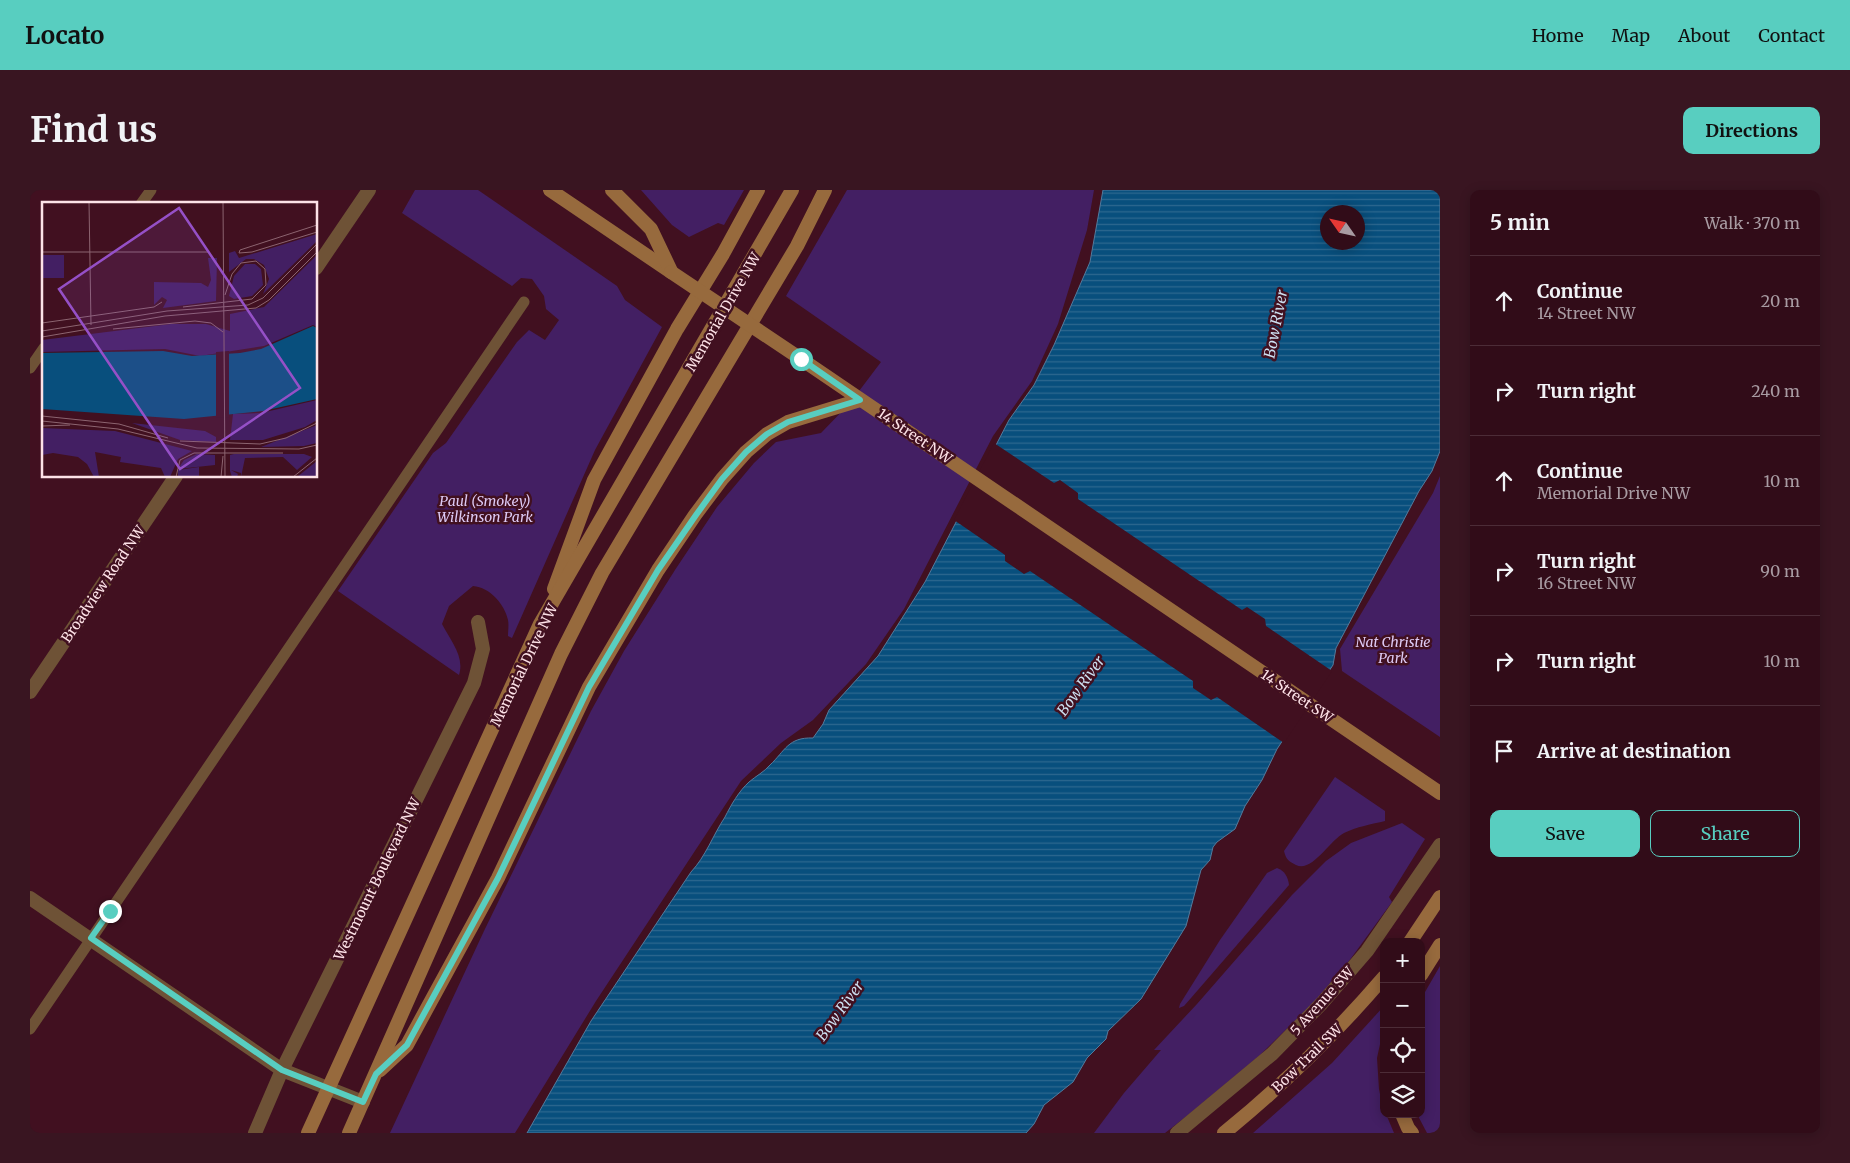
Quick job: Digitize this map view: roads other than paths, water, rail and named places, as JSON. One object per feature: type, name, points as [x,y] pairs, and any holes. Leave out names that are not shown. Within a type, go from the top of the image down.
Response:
[{"type":"main road","name":"14 Street NW","points":[[550,190],[1155,598]]},
{"type":"main road","points":[[612,190],[651,229],[671,272]]},
{"type":"main road","points":[[540,624],[594,480],[677,328],[723,254],[758,190]]},
{"type":"main road","name":"Memorial Drive NW","points":[[308,1133],[540,624],[792,190]]},
{"type":"main road","name":"Memorial Drive NW","points":[[349,1133],[561,654],[602,573],[797,246],[825,190]]},
{"type":"main road","points":[[376,1074],[407,1045],[498,878],[589,687],[658,570],[696,515],[722,479],[746,452],[767,434],[788,422],[860,400]]},
{"type":"main road","name":"14 Street SW","points":[[1155,598],[1440,793]]},
{"type":"main road","points":[[1413,938],[1440,897]]},
{"type":"main road","points":[[1425,968],[1440,945]]},
{"type":"main road","name":"Bow Trail SW","points":[[1224,1133],[1255,1108],[1306,1060],[1346,1020],[1380,982]]},
{"type":"main road","points":[[1404,1118],[1412,1133]]},
{"type":"street","points":[[318,265],[369,190]]},
{"type":"street","name":"Broadview Road NW","points":[[30,692],[175,478]]},
{"type":"street","name":"Westmount Boulevard NW","points":[[255,1133],[282,1070],[474,683],[483,649],[478,622]]},
{"type":"street","name":"5 Avenue SW","points":[[1177,1133],[1272,1054],[1322,1003],[1367,951],[1440,846]]},
{"type":"street","points":[[30,898],[282,1070],[363,1102]]},
{"type":"lane","points":[[143,202],[151,190]]},
{"type":"lane","points":[[30,1029],[524,302]]},
{"type":"lane","points":[[30,368],[42,351]]},
{"type":"water","name":"Bow River","points":[[1103,190],[1440,190],[1440,451],[1432,471],[1419,491],[1336,648],[1333,665],[1277,749],[1262,780],[1245,806],[1235,829],[1213,847],[1210,860],[1201,870],[1186,926],[1141,999],[1108,1031],[1106,1039],[1087,1058],[1073,1082],[1044,1105],[1034,1124],[1026,1133],[527,1133],[591,1021],[701,859],[739,794],[749,782],[768,767],[792,742],[813,738],[823,724],[829,710],[878,656],[925,582],[1009,420],[1034,385],[1054,345],[1090,262]]},
{"type":"park label","name":"Paul (Smokey) Wilkinson Park","points":[[485,510]]},
{"type":"park label","name":"Nat Christie Park","points":[[1393,650]]}]
